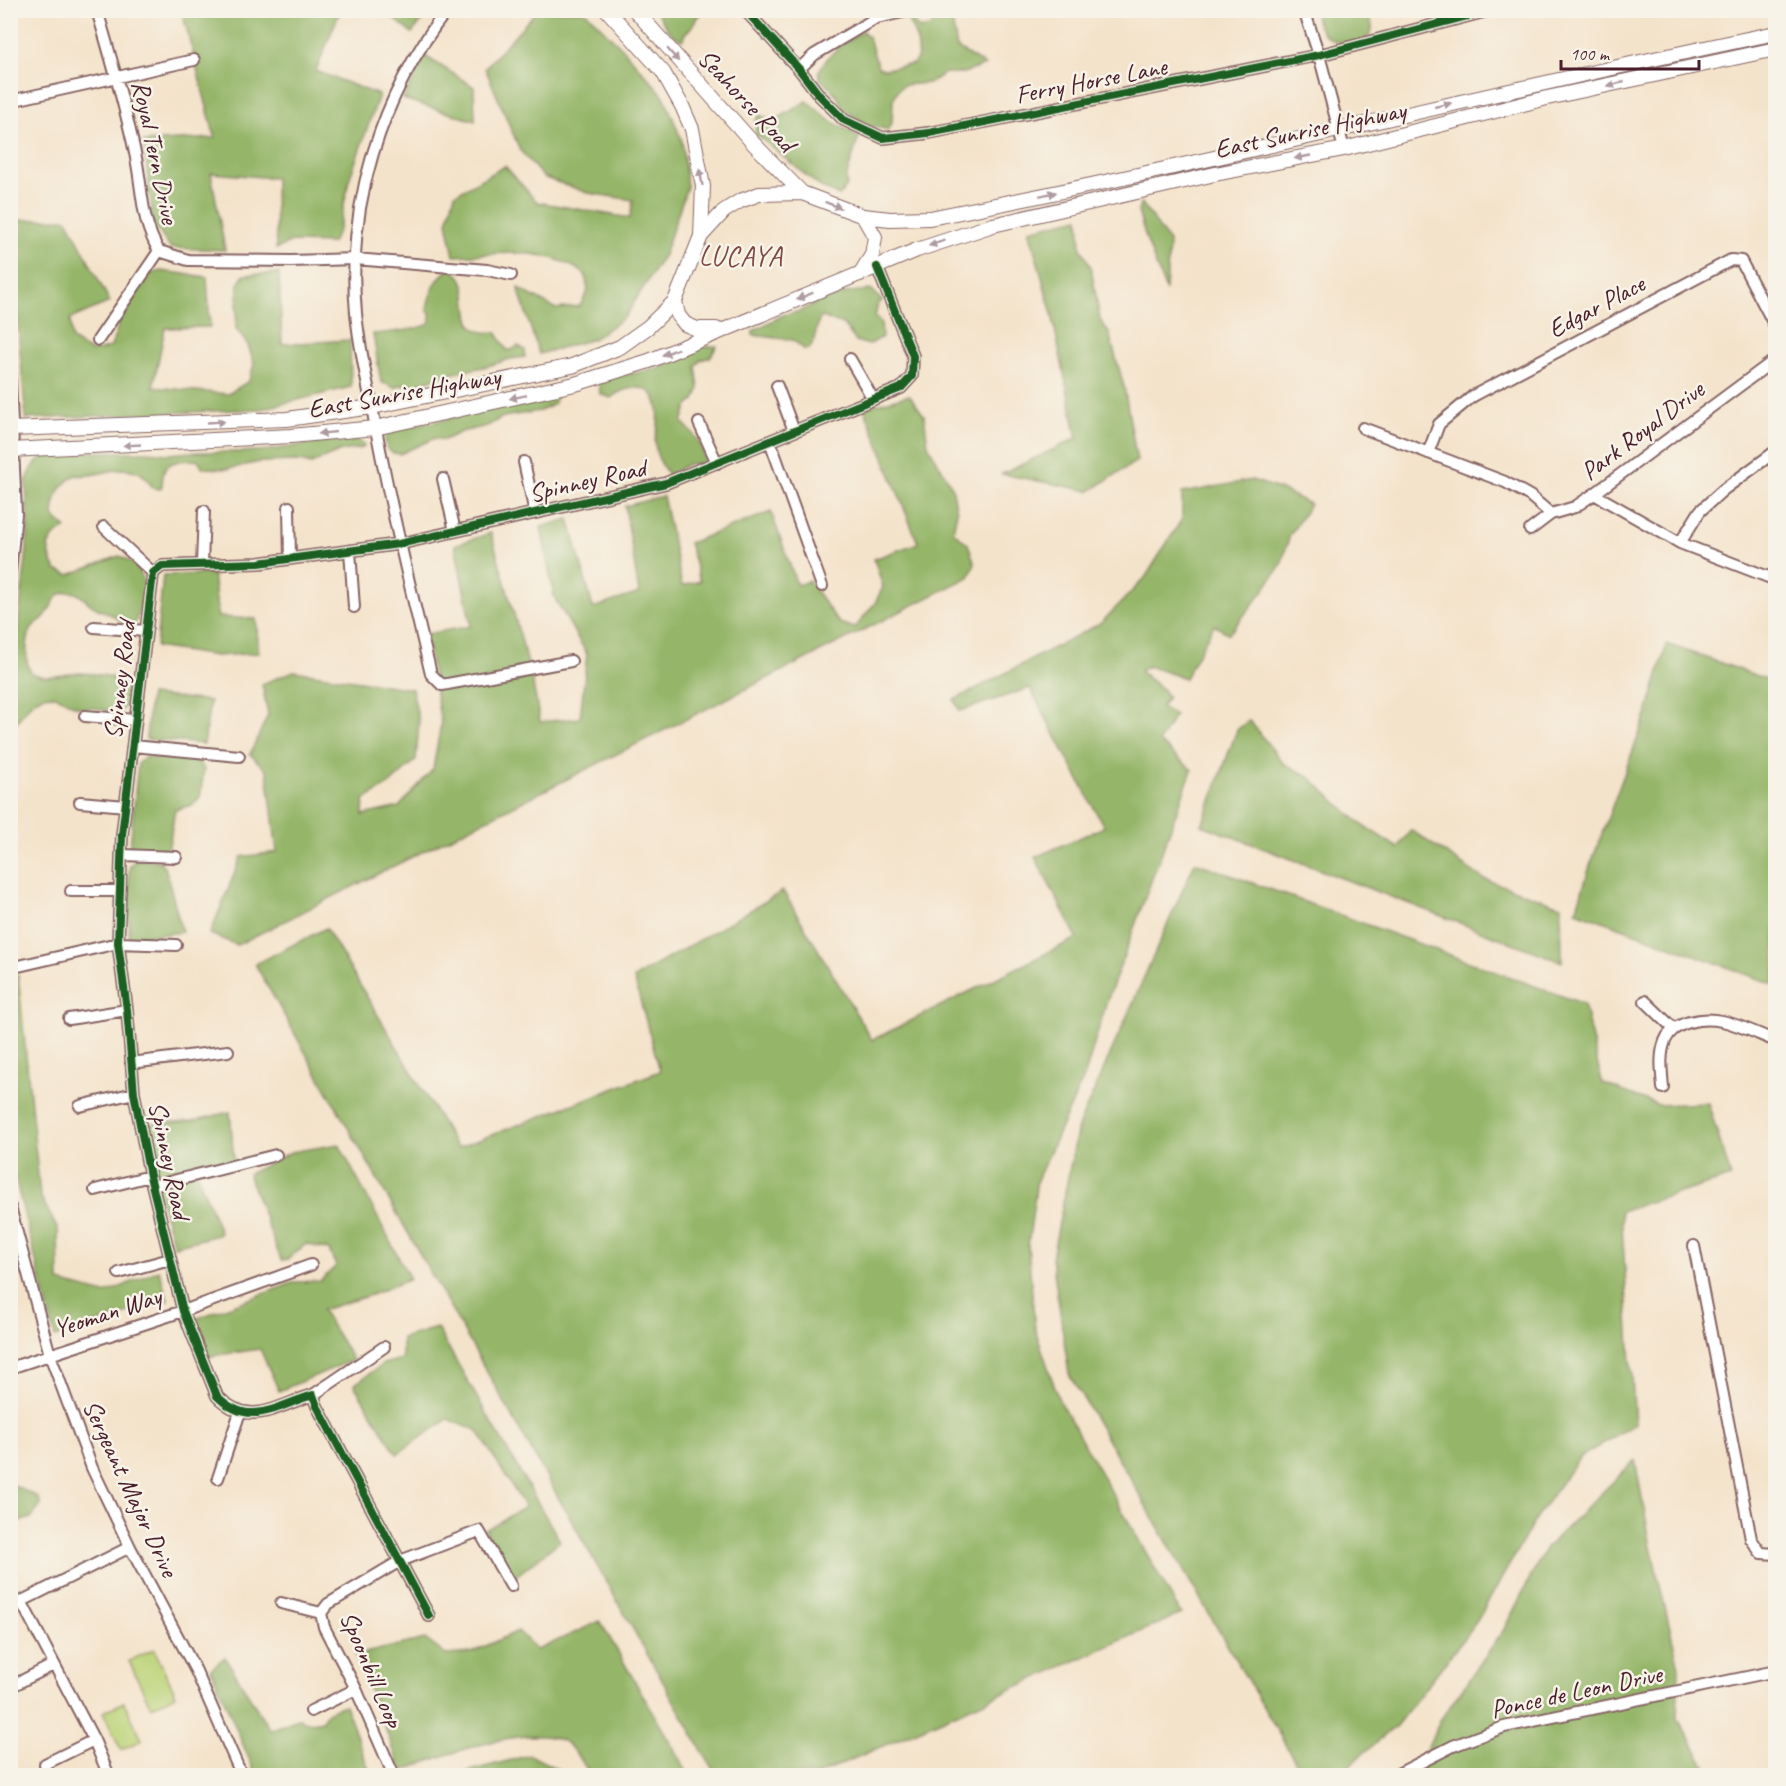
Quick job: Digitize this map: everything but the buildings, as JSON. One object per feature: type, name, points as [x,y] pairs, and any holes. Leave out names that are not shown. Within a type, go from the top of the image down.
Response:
[{"type":"main road","name":"Seahorse Road","points":[[607,10],[663,72],[689,122],[703,186],[701,236]]},
{"type":"main road","name":"Seahorse Road","points":[[635,10],[746,135],[802,193]]},
{"type":"main road","name":"East Sunrise Highway","points":[[802,193],[863,216],[890,219],[930,218],[1190,164],[1543,82],[1776,33]]},
{"type":"main road","name":"East Sunrise Highway","points":[[12,450],[291,436],[375,428],[575,384],[650,361],[917,250],[993,225],[1215,174],[1344,149],[1547,99],[1776,49]]},
{"type":"main road","points":[[724,329],[697,329],[685,324],[678,315],[675,301],[701,236],[724,211],[740,201],[759,194],[802,193]]},
{"type":"main road","points":[[860,274],[872,255],[875,237],[863,216]]},
{"type":"main road","name":"East Sunrise Highway","points":[[12,429],[286,419],[372,407],[572,366],[620,347],[648,327],[675,301]]},
{"type":"street","name":"Royal Tern Drive","points":[[97,10],[118,78],[136,157],[147,226],[159,251],[188,260],[354,259],[487,270],[511,275]]},
{"type":"street","points":[[447,10],[428,34],[387,111],[364,183],[354,259],[362,364],[399,544],[431,674],[442,685],[571,661]]},
{"type":"street","name":"Ferry Horse Lane","points":[[745,10],[799,69],[819,95],[844,120],[883,138],[980,123],[1319,56],[1448,15],[1491,10]]},
{"type":"street","points":[[799,69],[814,55],[876,18],[912,10]]},
{"type":"street","points":[[1304,10],[1344,149]]},
{"type":"street","points":[[10,101],[194,60]]},
{"type":"street","points":[[98,340],[159,251]]},
{"type":"street","name":"Edgar Place","points":[[1428,453],[1439,424],[1473,396],[1731,260],[1741,261],[1776,328]]},
{"type":"street","name":"Spinney Road","points":[[240,1412],[227,1406],[217,1396],[183,1311],[151,1181],[134,1093],[127,1010],[118,944],[126,806],[153,573],[162,566],[259,563],[399,544],[666,483],[901,388],[912,376],[913,356],[877,267]]},
{"type":"street","points":[[850,359],[873,399]]},
{"type":"street","name":"Park Royal Drive","points":[[1530,530],[1551,514],[1575,507],[1594,494],[1776,359]]},
{"type":"street","points":[[10,380],[16,514],[10,572]]},
{"type":"street","points":[[777,386],[794,431]]},
{"type":"street","points":[[699,423],[717,463]]},
{"type":"street","points":[[1363,428],[1505,482],[1530,496],[1551,514]]},
{"type":"street","points":[[770,441],[822,586]]},
{"type":"street","points":[[1680,543],[1700,511],[1723,490],[1776,451]]},
{"type":"street","points":[[524,462],[535,513]]},
{"type":"street","points":[[443,479],[455,531]]},
{"type":"street","points":[[1594,494],[1680,543],[1776,580]]},
{"type":"street","points":[[290,507],[290,559]]},
{"type":"street","points":[[202,564],[204,511]]},
{"type":"street","points":[[104,527],[153,573]]},
{"type":"street","points":[[350,551],[354,607]]},
{"type":"street","points":[[94,627],[146,631]]},
{"type":"street","points":[[85,716],[135,720]]},
{"type":"street","points":[[132,746],[239,756]]},
{"type":"street","points":[[80,802],[126,806]]},
{"type":"street","points":[[122,855],[176,857]]},
{"type":"street","points":[[71,891],[120,891]]},
{"type":"street","points":[[10,968],[118,944],[176,945]]},
{"type":"street","points":[[1645,1000],[1673,1028]]},
{"type":"street","points":[[69,1019],[127,1010]]},
{"type":"street","points":[[1663,1088],[1661,1061],[1665,1041],[1673,1028],[1694,1021],[1721,1021],[1776,1041]]},
{"type":"street","points":[[131,1063],[228,1051]]},
{"type":"street","points":[[80,1106],[134,1093]]},
{"type":"street","points":[[95,1190],[276,1155]]},
{"type":"street","name":"Sergeant Major Drive","points":[[10,1207],[50,1355],[92,1468],[196,1671],[242,1776]]},
{"type":"street","points":[[1694,1246],[1751,1539],[1761,1553],[1776,1554]]},
{"type":"street","points":[[119,1273],[170,1259]]},
{"type":"street","name":"Yeoman Way","points":[[10,1368],[183,1311],[311,1265]]},
{"type":"street","points":[[218,1478],[240,1412],[256,1414],[313,1395],[384,1347]]},
{"type":"street","points":[[313,1395],[429,1616]]},
{"type":"street","name":"Spoonbill Loop","points":[[394,1776],[356,1689],[324,1627],[321,1613],[328,1604],[400,1562],[479,1531],[511,1586]]},
{"type":"street","points":[[109,1776],[94,1740],[16,1604],[130,1546]]},
{"type":"street","points":[[280,1603],[321,1613]]},
{"type":"street","points":[[10,1687],[53,1665]]},
{"type":"street","name":"Ponce de Leon Drive","points":[[1394,1776],[1453,1746],[1504,1727],[1776,1671]]},
{"type":"street","points":[[311,1711],[356,1689]]},
{"type":"street","points":[[45,1764],[94,1740]]},
{"type":"green space","points":[[950,10],[957,48],[985,65],[964,73],[945,73],[929,83],[904,85],[898,90],[893,100],[892,123],[888,130],[868,125],[846,111],[835,93],[820,79],[819,71],[828,58],[844,43],[863,31],[869,38],[878,67],[885,69],[913,64],[918,49],[916,37],[908,21],[910,17],[919,29],[933,26],[930,14]]},
{"type":"green space","points":[[178,11],[340,11],[316,71],[379,95],[349,180],[339,229],[332,243],[292,242],[276,249],[275,178],[211,173],[225,250],[170,248],[153,223],[144,142],[215,138],[183,15]]},
{"type":"green space","points":[[384,11],[430,11],[412,33]]},
{"type":"green space","points":[[530,11],[585,11],[622,48],[664,96],[682,141],[687,187],[664,255],[625,317],[593,339],[539,354],[518,288],[556,309],[580,306],[588,291],[585,274],[570,265],[538,255],[505,253],[454,256],[447,222],[455,194],[505,166],[537,202],[630,218],[633,200],[588,193],[543,177],[520,150],[485,68],[534,14]]},
{"type":"green space","points":[[656,11],[706,11],[685,33],[683,40],[671,32]]},
{"type":"green space","points":[[1316,11],[1368,11],[1372,29],[1367,37],[1356,42],[1335,41],[1320,29]]},
{"type":"green space","points":[[425,56],[474,87],[475,121],[403,99]]},
{"type":"green space","points":[[807,101],[829,120],[859,136],[846,178],[847,186],[839,196],[818,185],[756,134],[755,123],[759,115],[774,121]]},
{"type":"green space","points":[[1141,202],[1169,242],[1166,291],[1138,212]]},
{"type":"green space","points":[[1079,218],[1081,248],[1091,267],[1100,320],[1109,333],[1124,387],[1137,461],[1090,491],[1002,474],[1077,438],[1052,314],[1029,230]]},
{"type":"green space","points":[[67,219],[110,302],[70,319],[72,340],[92,352],[111,347],[120,320],[149,274],[161,271],[207,277],[210,327],[165,328],[153,387],[228,394],[249,381],[254,364],[248,345],[236,329],[238,284],[244,275],[279,273],[282,344],[350,340],[351,387],[261,409],[26,419],[10,220]]},
{"type":"green space","points":[[450,269],[458,274],[465,287],[468,315],[475,329],[483,332],[496,332],[507,350],[518,346],[525,350],[525,357],[445,375],[412,386],[402,385],[395,388],[381,382],[373,334],[404,331],[427,325],[430,322],[430,313],[427,309],[432,292],[441,276]]},
{"type":"green space","points":[[872,290],[882,301],[878,303],[875,317],[881,322],[882,337],[869,345],[856,341],[843,324],[822,317],[809,349],[805,350],[793,340],[753,335],[753,331],[783,315],[801,311],[819,301],[850,292]]},
{"type":"green space","points":[[717,346],[710,357],[701,360],[696,366],[699,389],[695,400],[687,407],[682,422],[698,440],[704,463],[688,464],[668,475],[656,451],[658,413],[653,395],[643,388],[636,388],[622,391],[611,398],[600,394],[599,383],[605,379],[661,368],[701,347]]},
{"type":"green space","points":[[554,395],[556,398],[553,405],[540,411],[503,417],[487,426],[461,432],[444,440],[435,438],[400,454],[387,449],[385,441],[387,431],[391,429],[449,419]]},
{"type":"green space","points":[[909,395],[924,415],[928,445],[952,487],[957,512],[953,531],[968,544],[975,564],[969,577],[237,945],[210,934],[241,857],[277,852],[267,771],[250,754],[268,715],[262,684],[294,671],[412,689],[419,722],[416,760],[390,784],[364,800],[363,815],[399,807],[433,769],[441,724],[426,634],[471,626],[455,545],[491,533],[531,674],[540,722],[580,718],[587,654],[554,597],[541,527],[569,519],[593,608],[639,593],[625,506],[663,496],[682,586],[700,581],[689,543],[771,512],[797,585],[809,581],[839,623],[855,628],[875,603],[883,587],[874,559],[918,543],[864,408]]},
{"type":"green space","points":[[342,439],[358,440],[364,445],[363,448],[341,451],[311,464],[300,461],[260,462],[228,469],[203,468],[199,461],[180,461],[165,469],[161,489],[153,488],[140,473],[124,469],[84,476],[76,475],[66,482],[56,498],[53,516],[66,528],[54,536],[48,546],[56,570],[69,575],[119,556],[135,566],[140,573],[144,588],[143,596],[133,629],[93,606],[77,593],[60,594],[44,618],[33,626],[27,646],[28,666],[34,674],[44,677],[83,673],[117,679],[129,685],[128,699],[121,711],[114,712],[81,708],[58,697],[44,696],[29,705],[11,728],[11,665],[27,550],[26,482],[32,468],[40,459],[50,455],[89,452],[169,454],[241,452]]},
{"type":"green space","points":[[1252,480],[1279,489],[1310,504],[1290,535],[1281,565],[1264,590],[1229,634],[1214,625],[1185,678],[1148,666],[1140,671],[1163,690],[1168,697],[1161,707],[1175,715],[1159,742],[1192,770],[1106,1004],[1085,1075],[1037,1180],[1028,1246],[1035,1329],[1059,1400],[1181,1614],[817,1775],[716,1775],[255,964],[326,928],[457,1148],[660,1071],[634,978],[783,891],[872,1040],[1077,938],[1035,857],[1104,827],[1030,688],[960,711],[954,700],[1101,623],[1145,578],[1182,519],[1182,493]]},
{"type":"green space","points":[[213,574],[218,617],[256,619],[259,653],[216,656],[156,647],[163,575]]},
{"type":"green space","points":[[1667,644],[1775,682],[1775,985],[1576,911],[1590,866],[1648,710]]},
{"type":"green space","points":[[150,695],[210,701],[204,744],[146,739]]},
{"type":"green space","points":[[1249,720],[1283,763],[1308,776],[1361,824],[1398,848],[1411,830],[1484,879],[1561,906],[1562,962],[1202,825],[1237,730]]},
{"type":"green space","points":[[146,757],[198,761],[204,769],[200,798],[192,805],[175,810],[169,846],[161,852],[133,851],[130,847],[138,763]]},
{"type":"green space","points":[[135,860],[160,861],[166,870],[182,932],[129,938],[129,868]]},
{"type":"green space","points":[[1195,862],[1584,1004],[1602,1083],[1658,1105],[1708,1103],[1731,1177],[1621,1211],[1635,1424],[1579,1458],[1538,1515],[1477,1621],[1396,1726],[1338,1775],[1303,1775],[1069,1374],[1052,1258],[1078,1127]]},
{"type":"green space","points":[[18,975],[40,1195],[58,1230],[59,1282],[105,1294],[159,1270],[168,1300],[55,1337],[11,1162],[10,976]]},
{"type":"green space","points":[[230,1112],[234,1163],[196,1171],[220,1232],[218,1235],[174,1246],[151,1165],[145,1124],[192,1121]]},
{"type":"green space","points":[[339,1144],[410,1279],[371,1295],[322,1310],[353,1360],[279,1391],[260,1349],[205,1357],[193,1320],[295,1282],[320,1281],[336,1266],[329,1250],[306,1244],[288,1259],[281,1260],[248,1174],[291,1152]]},
{"type":"green space","points":[[437,1328],[560,1541],[516,1576],[507,1566],[485,1530],[525,1507],[477,1430],[448,1419],[397,1454],[354,1385],[383,1364],[402,1359],[402,1338]]},
{"type":"green space","points":[[1635,1460],[1651,1547],[1679,1667],[1677,1717],[1711,1775],[1414,1776],[1441,1719],[1503,1631],[1545,1549]]},
{"type":"green space","points":[[11,1484],[38,1497],[41,1505],[31,1518],[11,1524]]},
{"type":"green space","points":[[600,1621],[689,1775],[591,1775],[566,1743],[551,1737],[531,1736],[509,1738],[461,1750],[402,1771],[356,1655],[425,1639],[446,1655],[471,1653],[518,1631],[537,1650]]},
{"type":"green space","points":[[154,1649],[176,1695],[151,1707],[129,1661]]},
{"type":"green space","points":[[225,1657],[270,1730],[300,1718],[310,1722],[322,1721],[328,1711],[345,1705],[371,1775],[256,1775],[211,1669]]},
{"type":"green space","points":[[124,1702],[142,1740],[121,1750],[103,1712]]},
{"type":"green space","points":[[530,1755],[561,1771],[563,1775],[455,1775]]},
{"type":"cycle path","points":[[745,10],[799,69],[819,95],[844,120],[883,138],[929,133],[1319,55],[1491,10]]},
{"type":"cycle path","points":[[429,1616],[313,1395],[263,1412],[252,1413],[229,1406],[217,1396],[183,1311],[150,1176],[134,1093],[127,1010],[118,943],[122,835],[153,573],[162,566],[259,563],[399,544],[666,483],[901,388],[912,376],[913,356],[877,267]]},
{"type":"district","name":"LUCAYA","points":[[741,255]]}]
